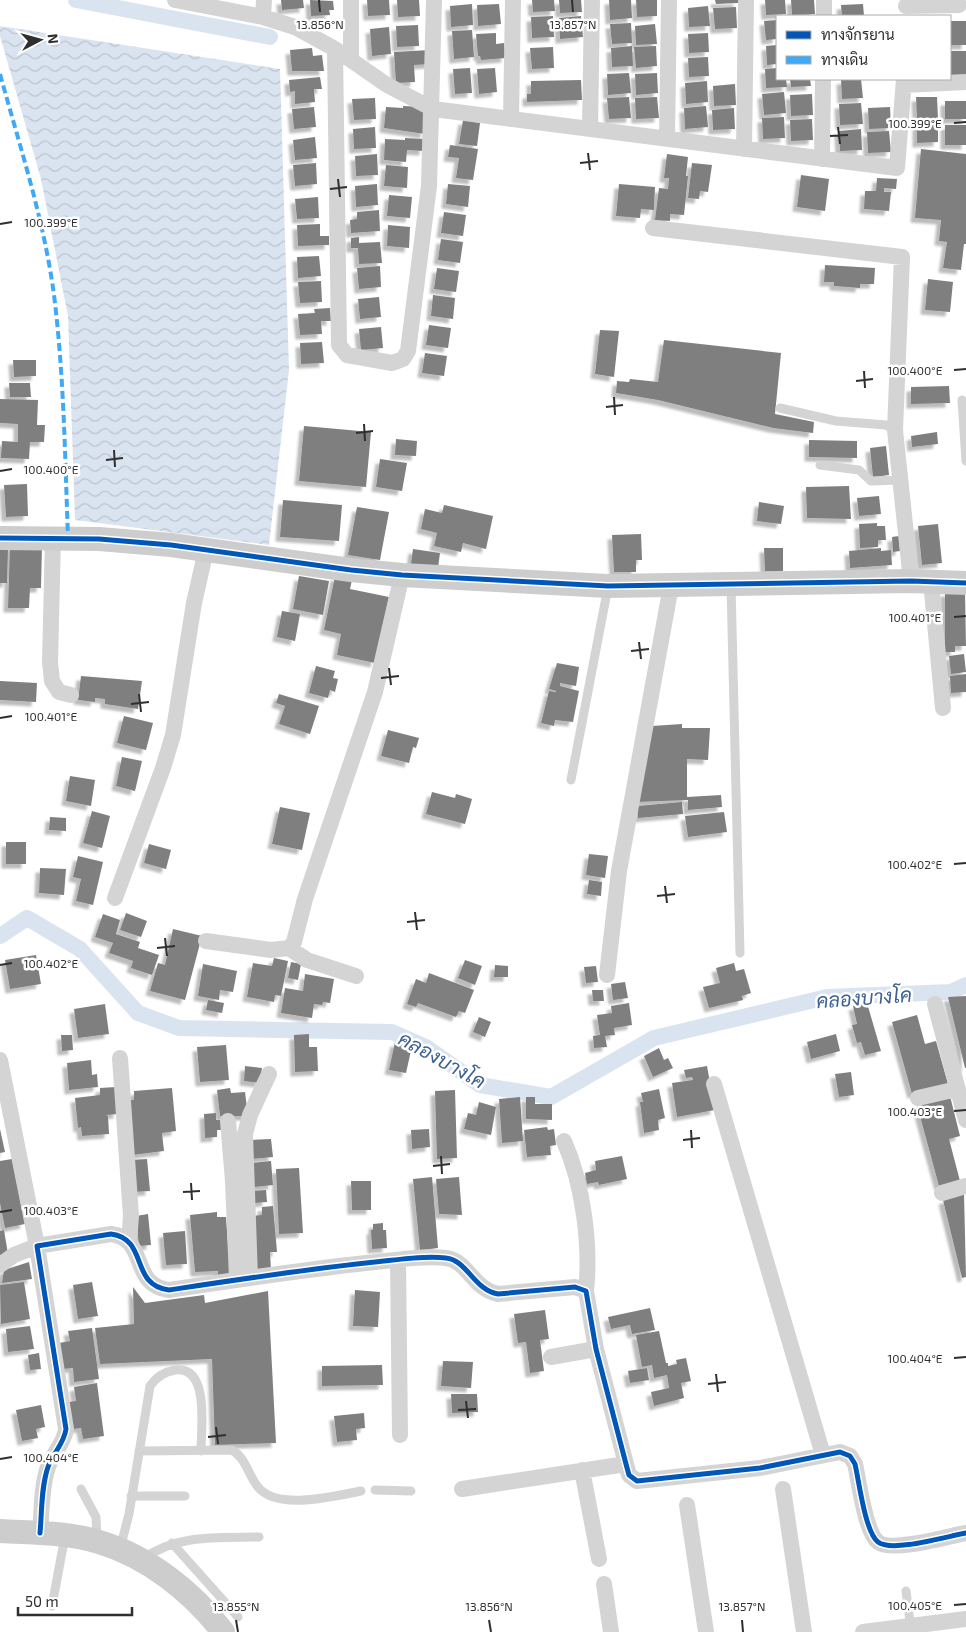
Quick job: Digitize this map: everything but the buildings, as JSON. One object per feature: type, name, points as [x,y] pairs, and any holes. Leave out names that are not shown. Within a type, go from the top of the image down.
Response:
[{"type":"street","points":[[178,0],[263,17],[295,27],[334,49],[387,85],[432,109],[897,168],[904,82],[966,82]]},
{"type":"street","points":[[263,17],[264,0]]},
{"type":"street","points":[[351,0],[351,60]]},
{"type":"street","points":[[334,49],[339,345],[347,355],[392,362],[403,359],[408,352],[429,186],[434,0]]},
{"type":"street","points":[[512,118],[513,0]]},
{"type":"street","points":[[590,129],[592,0]]},
{"type":"street","points":[[667,139],[669,0]]},
{"type":"street","points":[[744,149],[746,0]]},
{"type":"street","points":[[824,0],[824,15]]},
{"type":"street","points":[[906,7],[959,5]]},
{"type":"street","points":[[822,159],[823,80]]},
{"type":"street","points":[[653,228],[902,257],[895,430],[900,480],[944,708]]},
{"type":"street","points":[[0,538],[53,537],[99,539],[206,550],[402,575],[608,586],[731,586],[921,581],[966,583]]},
{"type":"street","points":[[53,537],[50,662],[52,681],[59,692],[71,695]]},
{"type":"street","points":[[115,898],[163,768],[173,735],[194,603],[206,550]]},
{"type":"street","points":[[290,948],[294,942],[304,899],[370,708],[402,575]]},
{"type":"street","points":[[606,975],[619,871],[670,586]]},
{"type":"street","points":[[206,941],[270,950],[290,948],[307,960],[356,976]]},
{"type":"street","points":[[935,1004],[966,1120]]},
{"type":"street","points":[[120,1058],[131,1216],[129,1242]]},
{"type":"street","points":[[0,1060],[37,1246],[66,1429],[64,1441],[53,1456],[48,1469],[40,1533]]},
{"type":"street","points":[[244,1279],[245,1134],[250,1115],[269,1074]]},
{"type":"street","points":[[714,1084],[823,1455]]},
{"type":"street","points":[[918,1098],[958,1089]]},
{"type":"street","points":[[228,1122],[244,1279]]},
{"type":"street","points":[[564,1141],[574,1165],[582,1203],[588,1271],[586,1291],[596,1349],[629,1475],[637,1480],[760,1468],[840,1452],[850,1456],[855,1464],[870,1531],[878,1542],[891,1547],[966,1533]]},
{"type":"street","points":[[942,1193],[966,1186]]},
{"type":"street","points":[[0,1265],[14,1255],[37,1246],[111,1234],[121,1236],[129,1242],[150,1284],[159,1289],[169,1290],[303,1269],[398,1260],[448,1258],[457,1262],[488,1292],[498,1294],[575,1287],[586,1291]]},
{"type":"street","points":[[398,1260],[400,1434]]},
{"type":"street","points":[[551,1357],[596,1349]]},
{"type":"street","points":[[462,1489],[626,1464]]},
{"type":"street","points":[[582,1470],[599,1559]]},
{"type":"street","points":[[783,1489],[804,1632]]},
{"type":"street","points":[[687,1505],[706,1632]]},
{"type":"street","points":[[0,1531],[65,1536],[97,1541],[120,1549],[143,1560],[189,1595],[210,1615],[231,1624]]},
{"type":"street","points":[[604,1584],[611,1632]]},
{"type":"street","points":[[862,1632],[911,1629],[966,1619]]},
{"type":"lane","points":[[962,400],[966,461]]},
{"type":"lane","points":[[780,408],[836,421],[886,425],[895,430]]},
{"type":"lane","points":[[820,465],[858,470],[871,481],[900,480]]},
{"type":"lane","points":[[571,780],[608,586]]},
{"type":"lane","points":[[731,586],[740,953]]},
{"type":"lane","points":[[120,1549],[150,1386],[155,1379],[164,1373],[186,1370],[193,1374],[198,1383],[202,1404],[201,1451]]},
{"type":"lane","points":[[139,1451],[232,1450],[240,1455],[258,1487],[268,1496],[278,1500],[326,1498],[361,1492]]},
{"type":"lane","points":[[81,1489],[96,1517],[97,1541]]},
{"type":"lane","points":[[375,1490],[411,1492]]},
{"type":"lane","points":[[131,1496],[185,1496]]},
{"type":"lane","points":[[52,1606],[65,1536]]},
{"type":"lane","points":[[143,1560],[156,1550],[172,1543],[203,1538],[259,1537]]},
{"type":"lane","points":[[172,1543],[231,1624]]},
{"type":"lane","points":[[906,1591],[911,1629]]},
{"type":"water","points":[[0,26],[280,69],[289,370],[269,545],[75,520],[68,316],[41,179],[0,36]]},
{"type":"waterway","points":[[76,0],[270,37]]},
{"type":"waterway","name":"คลองบางโค","points":[[0,936],[27,918],[80,949],[138,1013],[179,1028],[392,1032],[426,1047],[480,1085],[551,1097],[654,1038],[827,997],[951,992],[966,985]]},
{"type":"marked path","points":[[0,74],[38,211],[50,267],[62,386],[68,538]]},
{"type":"cycle path","points":[[0,538],[99,539],[171,545],[351,570],[402,575],[608,586],[911,581],[966,583]]},
{"type":"cycle path","points":[[40,1533],[46,1475],[50,1462],[63,1439],[66,1429],[37,1246],[111,1234],[123,1238],[130,1244],[148,1280],[157,1286],[169,1290],[268,1275],[426,1257],[453,1260],[460,1264],[483,1287],[498,1294],[575,1287],[586,1291],[596,1349],[626,1464],[629,1475],[637,1481],[760,1468],[840,1452],[850,1456],[855,1464],[869,1528],[878,1542],[885,1545],[907,1545],[966,1533]]}]
